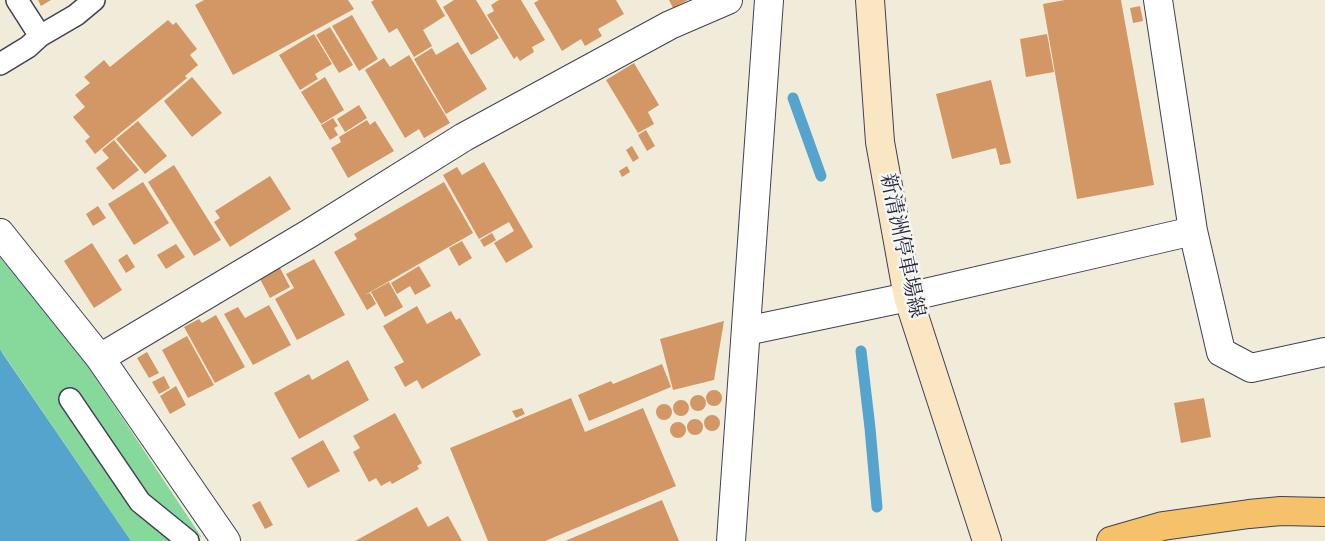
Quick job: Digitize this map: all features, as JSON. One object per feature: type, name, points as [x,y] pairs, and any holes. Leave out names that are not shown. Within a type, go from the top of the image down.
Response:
[{"type":"main road","name":"新清洲停車場線","points":[[870,0],[880,142],[908,298],[987,541]]},
{"type":"main road","points":[[1111,541],[1163,526],[1249,514],[1282,511],[1325,512]]},
{"type":"street","points":[[100,358],[464,137],[670,25],[728,0]]},
{"type":"street","points":[[731,541],[769,0]]},
{"type":"street","points":[[1158,0],[1193,231],[1221,352],[1251,368],[1325,352]]},
{"type":"street","points":[[746,331],[908,298],[1193,231]]},
{"type":"street","points":[[0,233],[100,358],[226,541]]},
{"type":"lane","points":[[18,0],[40,36]]},
{"type":"lane","points":[[0,64],[28,47],[40,36],[76,16],[94,0]]},
{"type":"lane","points":[[70,399],[140,502],[188,541]]},
{"type":"green space","points":[[0,257],[82,357],[202,538],[147,497],[136,509],[171,541],[131,541],[0,349]]},
{"type":"water","points":[[0,349],[3,354],[131,541],[0,541]]},
{"type":"building","points":[[38,0],[51,0],[41,6]]},
{"type":"building","points":[[204,0],[348,0],[354,9],[233,75],[195,5]]},
{"type":"building","points":[[374,0],[436,0],[445,16],[423,30],[432,46],[414,57],[397,28],[389,33],[371,2]]},
{"type":"building","points":[[454,0],[476,0],[499,38],[471,55],[443,7]]},
{"type":"building","points":[[499,0],[521,0],[545,40],[532,47],[534,52],[520,61],[517,56],[514,59],[487,15],[494,11],[491,5]]},
{"type":"building","points":[[539,0],[616,0],[624,14],[598,29],[602,36],[585,46],[581,39],[562,51],[534,3]]},
{"type":"building","points":[[669,0],[688,0],[673,8]]},
{"type":"building","points":[[1065,0],[1121,0],[1154,185],[1077,199],[1043,4]]},
{"type":"building","points":[[1140,6],[1143,21],[1133,23],[1130,8]]},
{"type":"building","points":[[352,15],[378,59],[359,71],[332,26]]},
{"type":"building","points":[[168,20],[173,25],[176,22],[197,49],[190,55],[198,65],[185,76],[187,78],[95,154],[85,141],[90,137],[73,117],[85,107],[75,95],[90,83],[84,77],[104,60],[110,67]]},
{"type":"building","points":[[330,27],[353,65],[339,73],[316,35]]},
{"type":"building","points":[[314,34],[332,64],[315,74],[318,79],[300,90],[279,55]]},
{"type":"building","points":[[1047,34],[1054,72],[1026,77],[1020,39]]},
{"type":"building","points":[[458,42],[487,89],[446,114],[414,59],[432,48],[436,55]]},
{"type":"building","points":[[409,55],[450,123],[424,138],[419,129],[405,138],[365,70],[384,58],[390,67]]},
{"type":"building","points":[[634,63],[659,105],[648,112],[654,124],[638,133],[606,80]]},
{"type":"building","points":[[192,77],[222,113],[192,137],[164,101]]},
{"type":"building","points":[[325,77],[344,110],[321,124],[301,92]]},
{"type":"building","points":[[991,80],[1011,163],[1000,165],[996,148],[952,159],[936,94]]},
{"type":"building","points":[[359,105],[367,118],[345,132],[337,119]]},
{"type":"building","points":[[333,118],[338,126],[334,128],[338,135],[330,140],[321,125]]},
{"type":"building","points":[[367,120],[370,125],[375,121],[394,151],[348,178],[331,148],[341,142],[339,137]]},
{"type":"building","points":[[138,121],[167,156],[145,174],[116,139]]},
{"type":"building","points":[[646,130],[655,146],[647,151],[638,135]]},
{"type":"building","points":[[114,140],[139,170],[113,190],[96,168],[109,158],[102,150]]},
{"type":"building","points":[[632,146],[639,158],[633,162],[626,150]]},
{"type":"building","points":[[484,162],[533,247],[506,263],[494,243],[514,231],[509,222],[479,239],[443,175],[457,167],[462,175]]},
{"type":"building","points":[[174,165],[221,240],[194,256],[148,182]]},
{"type":"building","points":[[627,166],[630,172],[622,177],[619,171]]},
{"type":"building","points":[[270,176],[291,209],[230,247],[214,222],[220,218],[215,211]]},
{"type":"building","points":[[143,182],[169,223],[134,245],[108,204]]},
{"type":"building","points":[[444,182],[473,233],[365,295],[370,293],[376,304],[367,310],[334,252],[357,239],[354,234]]},
{"type":"building","points":[[98,206],[106,218],[93,226],[86,214]]},
{"type":"building","points":[[492,233],[496,240],[484,247],[480,240]]},
{"type":"building","points":[[462,241],[472,258],[459,266],[449,248]]},
{"type":"building","points":[[92,243],[122,290],[94,308],[64,261]]},
{"type":"building","points":[[176,244],[185,257],[166,269],[157,255]]},
{"type":"building","points":[[127,254],[135,267],[126,273],[118,260]]},
{"type":"building","points":[[314,259],[345,315],[297,340],[275,299],[294,288],[286,274]]},
{"type":"building","points":[[419,266],[431,286],[415,295],[410,286],[397,294],[391,283]]},
{"type":"building","points":[[280,268],[290,287],[270,298],[260,279]]},
{"type":"building","points":[[389,282],[403,307],[385,317],[371,292]]},
{"type":"building","points":[[269,305],[291,345],[253,365],[224,314],[238,307],[245,318]]},
{"type":"building","points":[[417,306],[427,324],[451,311],[456,320],[460,318],[481,355],[422,389],[417,380],[405,387],[394,367],[404,362],[383,326]]},
{"type":"building","points":[[216,315],[245,367],[215,383],[184,327],[199,319],[202,323]]},
{"type":"building","points":[[724,321],[714,380],[673,390],[660,339]]},
{"type":"building","points":[[187,336],[214,385],[188,398],[162,350]]},
{"type":"building","points":[[147,352],[159,373],[149,378],[137,358]]},
{"type":"building","points":[[348,360],[369,400],[299,439],[274,393],[309,374],[312,380]]},
{"type":"building","points":[[662,364],[671,387],[589,421],[578,395],[611,381],[613,384]]},
{"type":"building","points":[[164,376],[170,388],[159,394],[152,382]]},
{"type":"building","points":[[176,386],[186,405],[170,414],[160,396]]},
{"type":"building","points":[[711,390],[717,390],[722,395],[720,404],[711,406],[706,401],[706,395]]},
{"type":"building","points":[[698,395],[704,397],[706,403],[704,409],[698,411],[692,409],[690,403],[692,397]]},
{"type":"building","points":[[571,398],[585,432],[643,408],[676,486],[545,541],[488,541],[450,448]]},
{"type":"building","points":[[1204,398],[1211,437],[1181,443],[1174,403]]},
{"type":"building","points":[[678,400],[684,400],[689,405],[687,414],[678,416],[673,411],[673,405]]},
{"type":"building","points":[[661,404],[667,404],[672,409],[670,418],[661,420],[656,415],[656,409]]},
{"type":"building","points":[[522,408],[525,414],[516,418],[512,411]]},
{"type":"building","points":[[395,413],[422,463],[417,466],[419,469],[392,484],[390,481],[381,486],[376,478],[369,482],[353,452],[360,448],[353,436]]},
{"type":"building","points":[[712,415],[718,417],[720,423],[718,429],[712,431],[706,429],[704,423],[706,417]]},
{"type":"building","points":[[695,419],[701,421],[703,427],[701,433],[695,435],[689,433],[687,427],[689,421]]},
{"type":"building","points":[[678,422],[684,424],[686,430],[684,436],[678,438],[672,436],[670,430],[672,424]]},
{"type":"building","points":[[323,440],[340,471],[308,488],[291,458]]},
{"type":"building","points":[[662,500],[679,541],[565,541]]},
{"type":"building","points":[[260,501],[273,525],[265,529],[252,505]]},
{"type":"building","points":[[417,507],[428,527],[448,516],[462,541],[355,541]]},
{"type":"waterway","points":[[793,98],[821,176]]},
{"type":"waterway","points":[[861,351],[877,507]]}]
